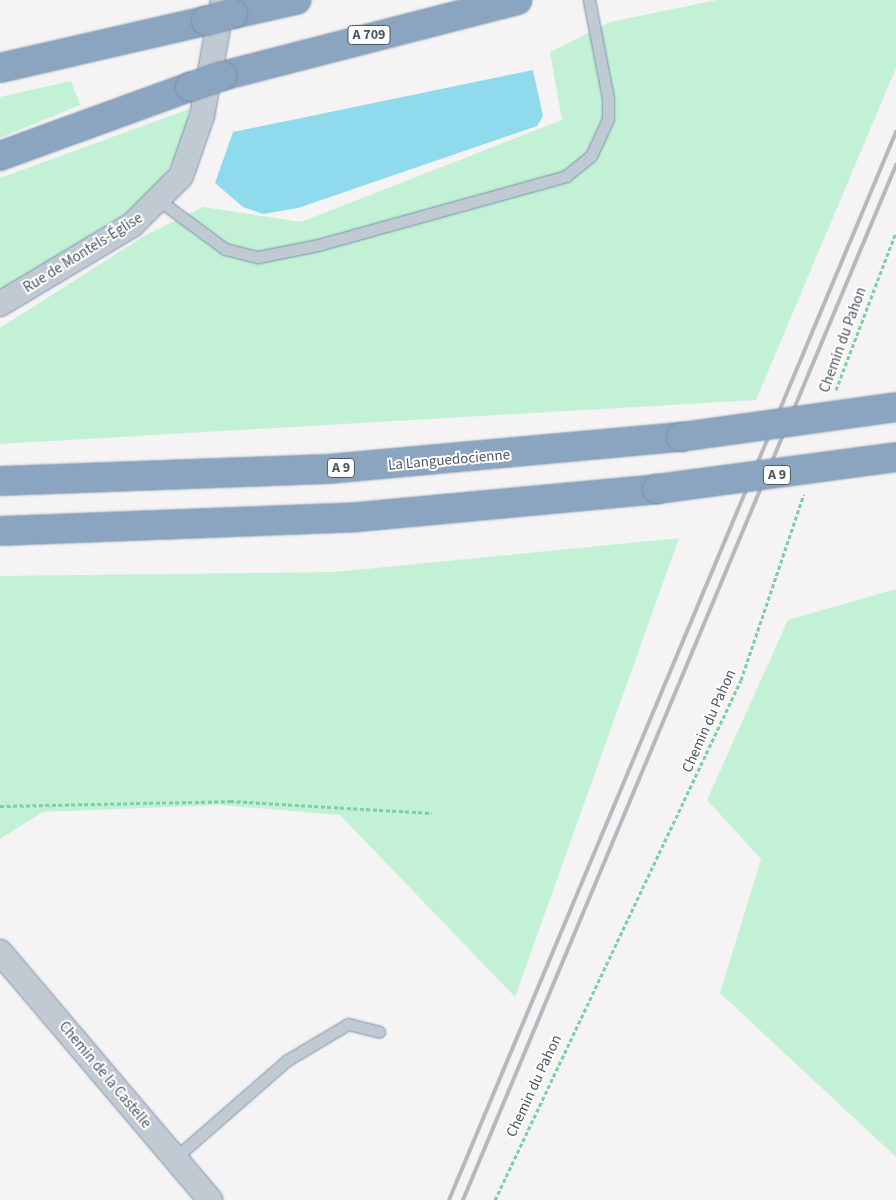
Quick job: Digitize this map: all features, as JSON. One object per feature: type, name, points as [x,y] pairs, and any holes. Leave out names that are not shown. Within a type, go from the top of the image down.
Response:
[{"type":"highway","points":[[0,68],[206,21],[228,7],[296,0]]},
{"type":"highway","name":"A 709","points":[[0,156],[222,76],[517,0]]},
{"type":"highway","name":"La Languedocienne","points":[[0,481],[328,469],[681,437],[896,407]]},
{"type":"highway","name":"A 9","points":[[0,530],[358,517],[657,490],[896,457]]},
{"type":"street","name":"Rue de Montels-Église","points":[[0,304],[132,225],[160,201],[191,156],[228,7]]},
{"type":"street","name":"Chemin de la Castelle","points":[[0,952],[210,1200]]},
{"type":"lane","points":[[160,201],[225,250],[258,257],[318,245],[566,176],[591,156],[608,119],[608,98],[588,0]]},
{"type":"lane","points":[[175,1158],[286,1061],[348,1024],[380,1032]]},
{"type":"path","name":"Chemin du Pahon","points":[[835,394],[896,232]]},
{"type":"path","name":"Chemin du Pahon","points":[[495,1200],[741,680],[806,487]]},
{"type":"path","points":[[0,806],[230,801],[432,813]]},
{"type":"green space","points":[[717,0],[896,0],[896,68],[756,400],[0,444],[0,328],[146,235],[203,207],[301,222],[562,120],[550,52],[610,22]]},
{"type":"green space","points":[[71,81],[80,105],[0,138],[0,97]]},
{"type":"green space","points":[[189,109],[187,139],[150,198],[0,291],[0,178]]},
{"type":"green space","points":[[679,538],[515,997],[340,815],[221,805],[43,812],[0,839],[0,576],[335,572]]},
{"type":"green space","points":[[896,589],[896,1157],[720,993],[761,859],[707,800],[788,620]]},
{"type":"water","points":[[533,70],[543,116],[537,126],[298,208],[263,214],[243,207],[215,183],[233,132]]},
{"type":"railway","points":[[449,1200],[896,132]]},
{"type":"railway","points":[[463,1200],[896,165]]}]
